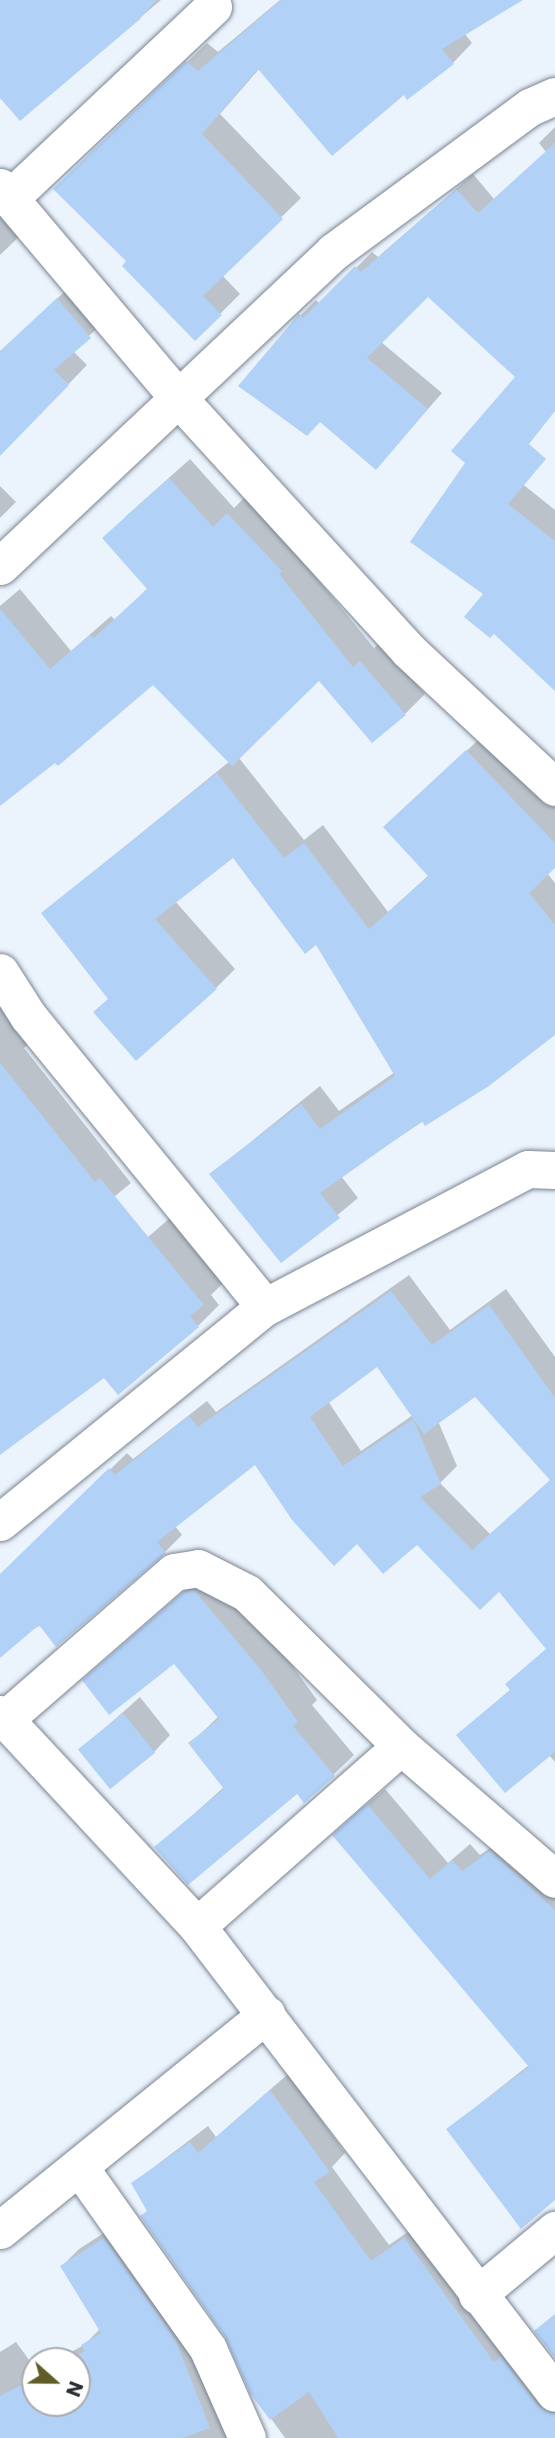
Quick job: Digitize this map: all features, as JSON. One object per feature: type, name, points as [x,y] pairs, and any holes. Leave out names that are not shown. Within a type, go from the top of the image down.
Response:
[{"type":"street","points":[[213,6],[5,192],[179,399],[408,650],[555,787]]},
{"type":"street","points":[[0,566],[333,252],[530,107],[555,96]]},
{"type":"street","points":[[0,972],[28,1016],[265,1307]]},
{"type":"street","points":[[0,1522],[265,1307],[528,1169],[555,1170]]},
{"type":"street","points":[[555,1879],[401,1746],[247,1593],[198,1568],[174,1572],[2,1717],[197,1926],[267,2014],[477,2295],[555,2393]]},
{"type":"street","points":[[197,1926],[401,1746]]},
{"type":"street","points":[[0,2230],[80,2168],[267,2014]]},
{"type":"street","points":[[80,2168],[208,2349],[247,2438]]},
{"type":"street","points":[[477,2295],[555,2230]]},
{"type":"building","points":[[0,0],[156,0],[139,20],[20,121],[0,98]]},
{"type":"building","points":[[281,0],[523,0],[442,49],[454,64],[407,100],[404,95],[332,156],[258,69],[202,134],[283,219],[203,296],[222,315],[195,341],[122,266],[126,261],[53,189],[186,61],[198,71]]},
{"type":"building","points":[[555,143],[555,411],[529,444],[546,459],[508,504],[555,541],[555,691],[494,634],[490,638],[464,617],[483,594],[410,542],[465,463],[451,451],[515,377],[428,297],[367,358],[428,409],[376,470],[320,422],[307,436],[238,386],[299,314],[303,318],[355,266],[361,272],[456,189],[478,213]]},
{"type":"building","points":[[57,298],[91,338],[54,370],[69,385],[0,456],[0,351]]},
{"type":"building","points":[[169,478],[213,527],[227,513],[282,571],[279,574],[353,667],[360,661],[406,715],[372,743],[319,681],[232,766],[153,685],[58,766],[55,763],[0,806],[0,609],[50,669],[90,635],[94,638],[147,589],[102,538]]},
{"type":"building","points":[[466,750],[555,843],[555,868],[529,893],[555,925],[555,1035],[489,1086],[425,1126],[422,1121],[320,1193],[340,1218],[281,1263],[209,1174],[301,1104],[320,1129],[395,1076],[316,945],[305,954],[233,858],[155,919],[217,989],[136,1061],[93,1012],[108,999],[41,913],[217,773],[284,858],[304,843],[369,929],[428,876],[383,827]]},
{"type":"building","points":[[0,1063],[95,1182],[100,1178],[204,1305],[190,1316],[199,1327],[118,1395],[104,1378],[0,1455]]},
{"type":"building","points":[[391,1291],[432,1345],[489,1305],[555,1398],[555,1752],[505,1793],[456,1735],[510,1690],[505,1684],[546,1649],[499,1592],[480,1610],[417,1545],[383,1574],[357,1544],[334,1566],[292,1520],[255,1465],[157,1542],[166,1553],[56,1647],[39,1625],[0,1658],[0,1574],[109,1468],[115,1475],[189,1416],[198,1427]],"holes":[[[377,1367],[424,1434],[475,1397],[550,1480],[472,1550],[420,1497],[441,1484],[413,1419],[343,1466],[310,1417]]]},
{"type":"building","points":[[194,1590],[261,1670],[298,1722],[293,1726],[335,1776],[304,1803],[297,1794],[188,1885],[154,1847],[224,1789],[188,1743],[219,1719],[174,1664],[109,1715],[82,1680],[183,1592]]},
{"type":"building","points":[[123,1713],[155,1753],[110,1789],[78,1750]]},
{"type":"building","points":[[367,1804],[430,1879],[452,1860],[462,1871],[490,1851],[555,1910],[555,2200],[521,2229],[446,2129],[529,2067],[332,1835]]},
{"type":"building","points":[[270,2090],[330,2172],[314,2182],[371,2261],[404,2238],[494,2362],[501,2357],[538,2406],[555,2414],[555,2438],[338,2438],[309,2392],[270,2420],[250,2393],[225,2337],[140,2216],[147,2211],[131,2183],[190,2142],[198,2153]]},
{"type":"building","points":[[104,2238],[176,2341],[210,2428],[183,2438],[0,2438],[0,2396],[21,2385],[21,2417],[91,2417],[91,2347],[81,2345],[101,2333],[60,2266]]},
{"type":"building","points":[[555,2314],[555,2358],[534,2331]]}]
